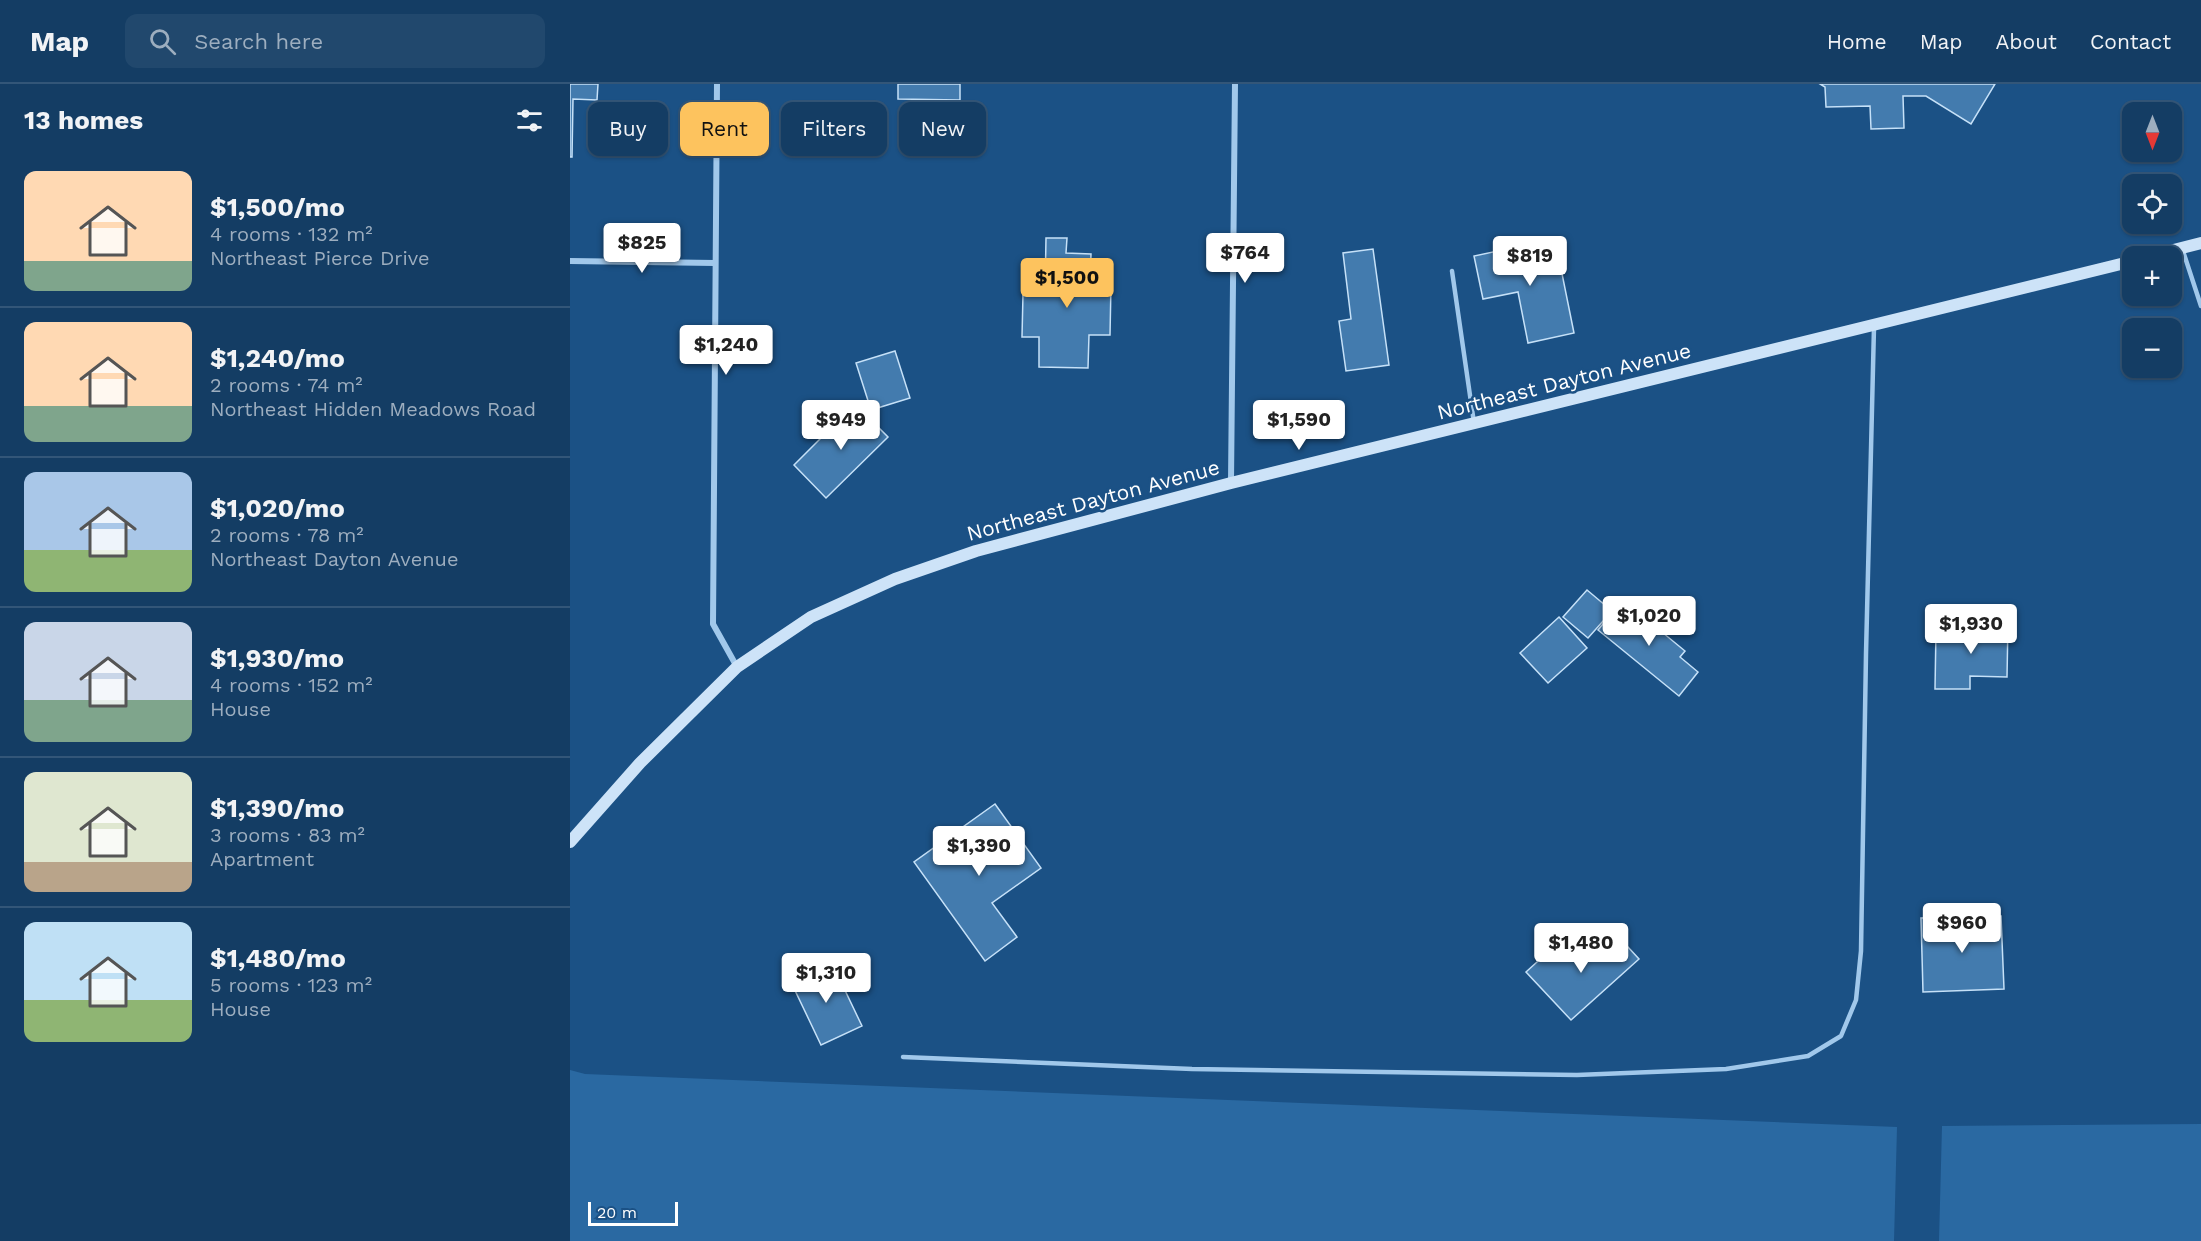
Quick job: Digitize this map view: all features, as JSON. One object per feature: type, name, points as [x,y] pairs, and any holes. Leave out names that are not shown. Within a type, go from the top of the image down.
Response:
[{"type":"street","points":[[717,84],[713,624],[737,667]]},
{"type":"street","points":[[1231,483],[1235,84]]},
{"type":"street","points":[[2182,248],[2201,243]]},
{"type":"street","points":[[570,261],[715,263]]},
{"type":"street","name":"Northeast Dayton Avenue","points":[[570,842],[640,763],[737,667],[811,617],[895,579],[976,551],[1231,483],[2122,264]]},
{"type":"lane","points":[[2182,248],[2201,306]]},
{"type":"lane","points":[[1452,271],[1474,423]]},
{"type":"lane","points":[[903,1057],[1192,1069],[1577,1075],[1726,1069],[1808,1056],[1840,1036],[1856,1000],[1861,951],[1874,324]]},
{"type":"shaded area","points":[[570,1070],[585,1074],[1897,1127],[1894,1241],[570,1241]]},
{"type":"shaded area","points":[[2201,1124],[2201,1241],[1939,1241],[1942,1126]]},
{"type":"building","points":[[570,84],[598,84],[597,100],[573,99],[572,157],[570,157]]},
{"type":"building","points":[[898,84],[960,84],[960,100],[898,99]]},
{"type":"building","points":[[1820,84],[1995,84],[1971,124],[1926,96],[1903,96],[1904,128],[1871,129],[1870,106],[1826,107],[1825,87]]},
{"type":"building","points":[[1046,238],[1067,238],[1066,253],[1091,254],[1090,284],[1111,284],[1110,335],[1089,335],[1088,368],[1039,367],[1039,337],[1022,337],[1023,294],[1045,294]]},
{"type":"building","points":[[1555,239],[1574,333],[1528,343],[1518,292],[1483,299],[1474,256]]},
{"type":"building","points":[[1373,249],[1389,365],[1346,371],[1339,321],[1351,319],[1343,253]]},
{"type":"building","points":[[895,351],[910,398],[871,410],[856,363]]},
{"type":"building","points":[[855,404],[888,437],[826,498],[794,465]]},
{"type":"building","points":[[1587,590],[1612,611],[1588,638],[1563,617]]},
{"type":"building","points":[[1623,600],[1685,651],[1680,657],[1698,672],[1679,696],[1598,630]]},
{"type":"building","points":[[1559,617],[1587,648],[1548,683],[1520,653]]},
{"type":"building","points":[[1972,623],[2008,623],[2007,677],[1970,676],[1970,689],[1935,689],[1936,630],[1972,631]]},
{"type":"building","points":[[995,804],[1041,868],[992,903],[1017,937],[985,961],[914,862]]},
{"type":"building","points":[[2001,916],[2004,989],[1923,992],[1921,918]]},
{"type":"building","points":[[1616,934],[1639,959],[1571,1020],[1526,972],[1559,942],[1581,966]]},
{"type":"building","points":[[832,963],[862,1026],[821,1045],[791,982]]}]
